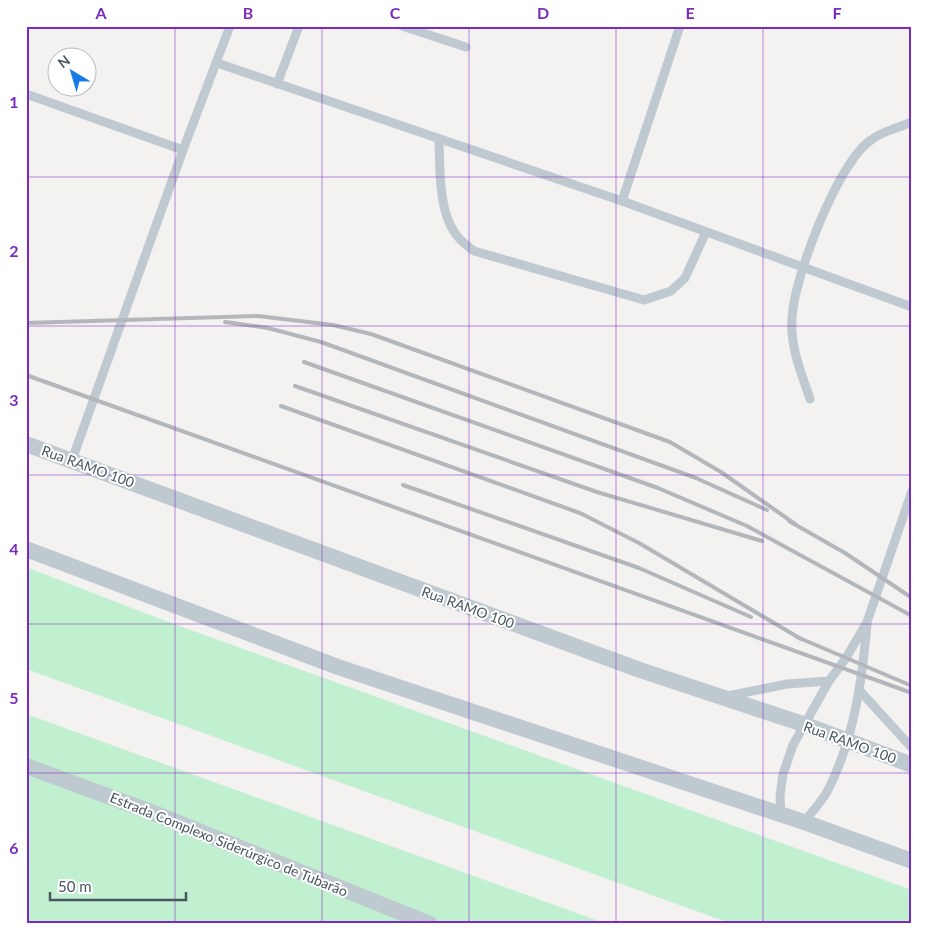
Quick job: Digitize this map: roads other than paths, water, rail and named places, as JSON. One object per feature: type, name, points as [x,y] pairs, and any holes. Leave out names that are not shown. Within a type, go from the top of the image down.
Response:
[{"type":"street","name":"Rua RAMO 100","points":[[26,444],[640,670],[806,725],[912,764]]},
{"type":"street","points":[[26,548],[338,667],[804,822],[912,861]]},
{"type":"street","name":"Estrada Complexo Siderúrgico de Tubarão","points":[[26,766],[151,812],[430,924]]},
{"type":"lane","points":[[72,460],[182,150],[230,26]]},
{"type":"lane","points":[[277,84],[299,26]]},
{"type":"lane","points":[[402,26],[466,47]]},
{"type":"lane","points":[[622,201],[680,26]]},
{"type":"lane","points":[[217,63],[622,201],[912,307]]},
{"type":"lane","points":[[26,94],[182,150]]},
{"type":"lane","points":[[810,399],[794,351],[792,317],[803,267],[832,195],[854,157],[868,142],[882,133],[912,122]]},
{"type":"lane","points":[[439,139],[440,176],[446,214],[458,237],[474,251],[644,300],[671,291],[685,278],[706,232]]},
{"type":"lane","points":[[781,815],[780,796],[783,774],[794,745],[829,681],[846,658],[867,622],[912,491]]},
{"type":"lane","points":[[804,822],[827,792],[847,740],[861,692],[867,622]]},
{"type":"lane","points":[[722,697],[787,684],[829,681]]},
{"type":"lane","points":[[861,692],[912,748]]},
{"type":"railway","points":[[26,323],[258,316],[333,325],[371,334],[670,442],[721,472],[795,524]]},
{"type":"railway","points":[[225,322],[268,328],[321,342],[696,478],[767,510]]},
{"type":"railway","points":[[304,362],[658,488],[747,526],[912,616]]},
{"type":"railway","points":[[26,375],[912,693]]},
{"type":"railway","points":[[295,386],[597,492],[762,541]]},
{"type":"railway","points":[[281,406],[580,513],[639,543],[801,639]]},
{"type":"railway","points":[[403,485],[639,568],[751,617]]},
{"type":"railway","points":[[789,521],[845,553],[912,598]]},
{"type":"railway","points":[[797,637],[912,686]]}]
